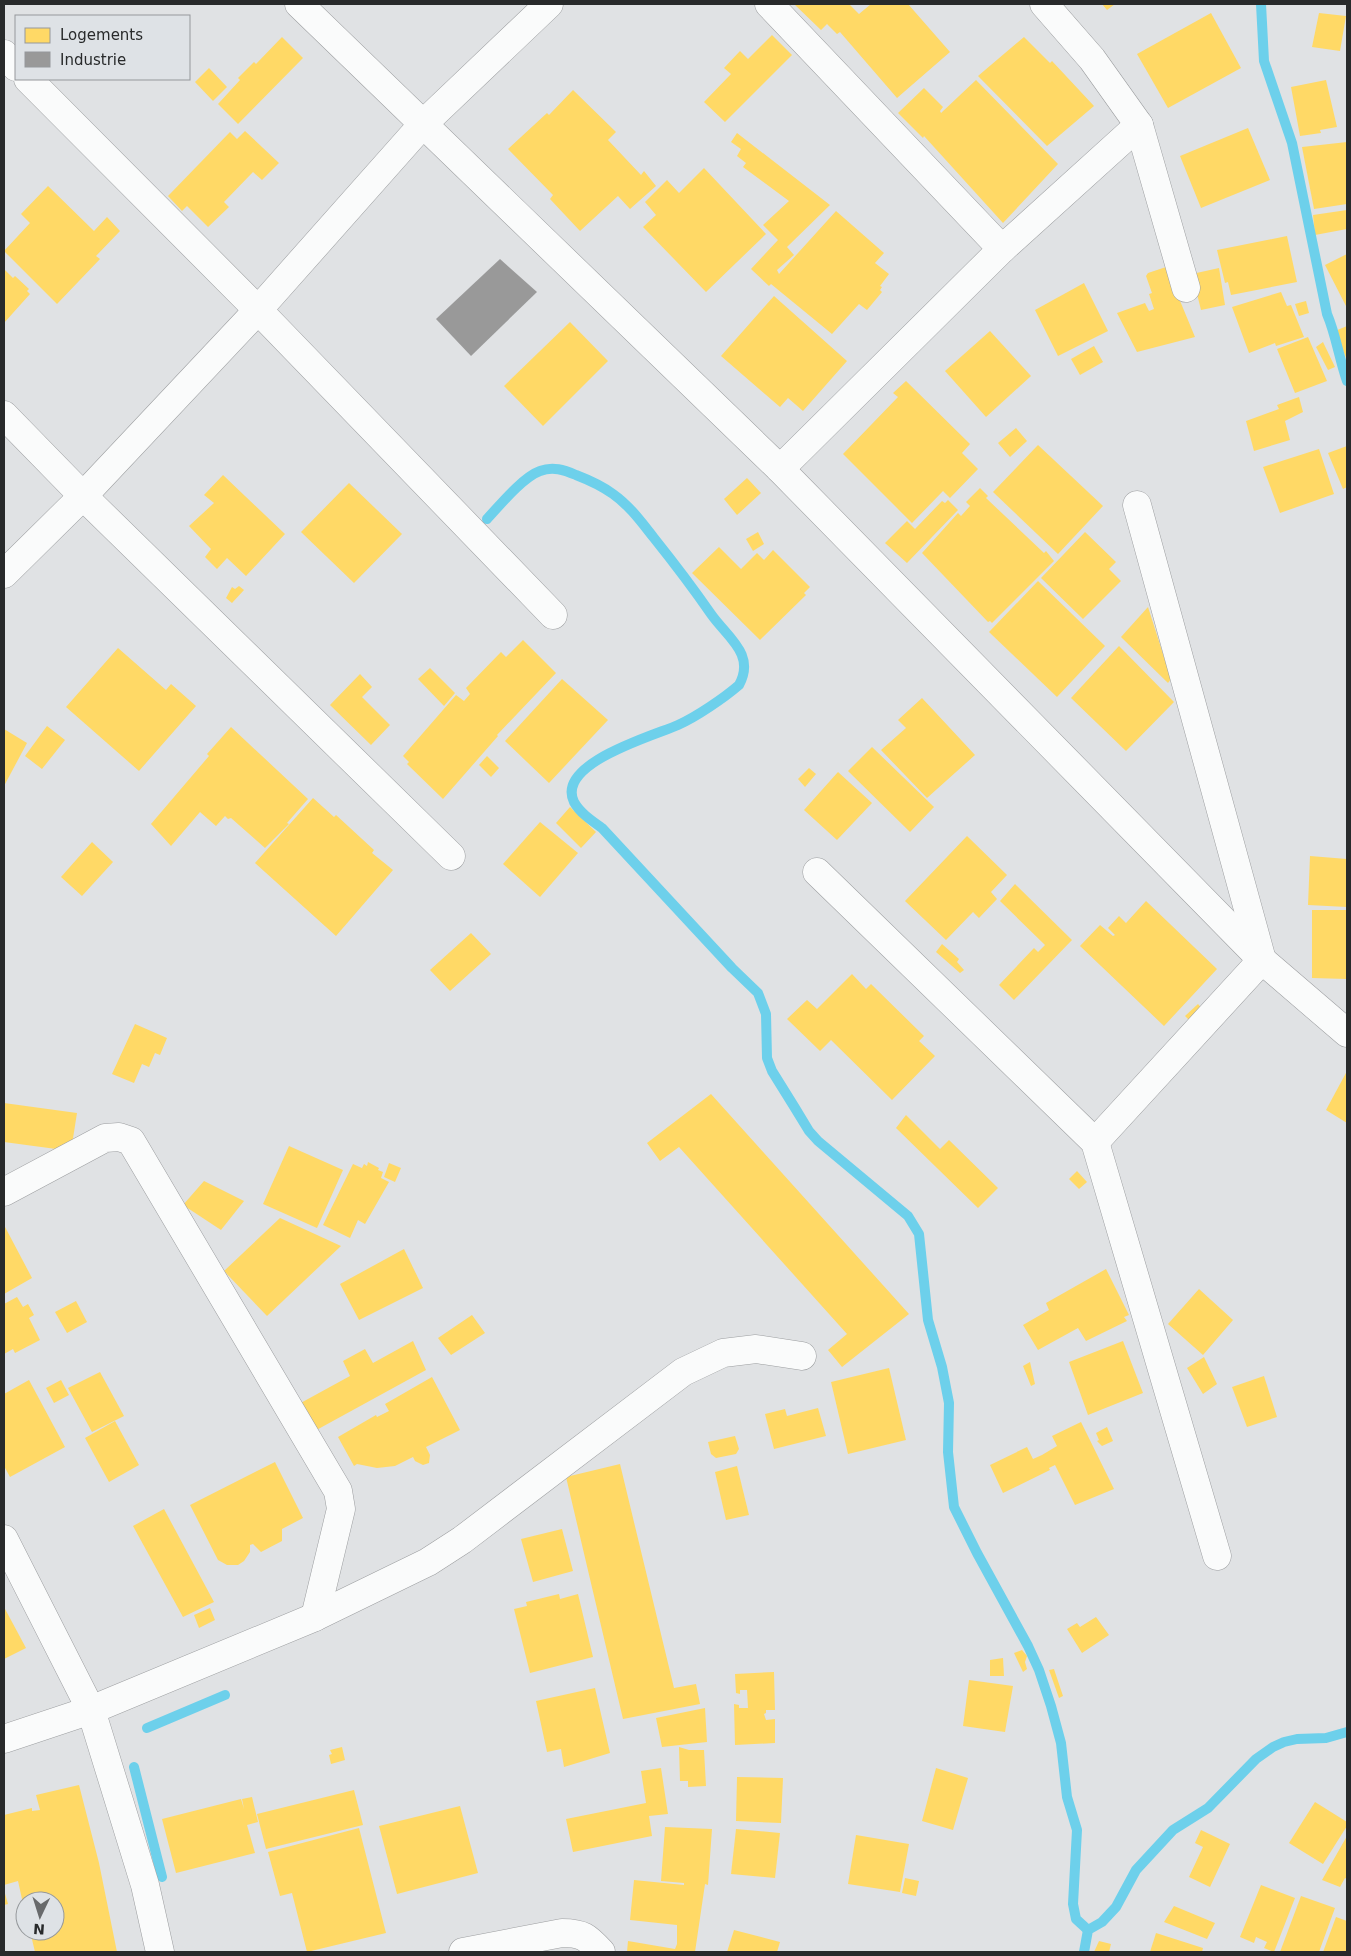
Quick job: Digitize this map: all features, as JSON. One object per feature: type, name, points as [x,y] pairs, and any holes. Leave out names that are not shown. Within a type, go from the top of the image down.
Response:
[{"type":"street","points":[[299,4],[780,469],[1262,960],[1347,1033]]},
{"type":"street","points":[[4,574],[83,496],[258,310],[422,124],[549,4]]},
{"type":"street","points":[[769,4],[1002,249]]},
{"type":"street","points":[[1044,4],[1092,59],[1139,125],[1186,288]]},
{"type":"street","points":[[4,54],[15,66]]},
{"type":"street","points":[[29,80],[258,310],[553,615]]},
{"type":"street","points":[[780,469],[1002,249],[1139,125]]},
{"type":"street","points":[[4,414],[83,496],[451,856]]},
{"type":"street","points":[[1137,505],[1262,960]]},
{"type":"street","points":[[817,872],[1095,1142],[1217,1556]]},
{"type":"street","points":[[1095,1142],[1262,960]]},
{"type":"street","points":[[4,1192],[105,1138],[119,1136],[132,1141],[338,1490],[342,1509],[315,1617]]},
{"type":"street","points":[[4,1739],[91,1710],[315,1617],[428,1562],[455,1544],[683,1372],[722,1353],[756,1349],[802,1356]]},
{"type":"street","points":[[4,1539],[91,1710],[145,1885],[160,1952]]},
{"type":"street","points":[[463,1952],[562,1933],[577,1933],[588,1938],[601,1952]]},
{"type":"building: Logements","points":[[794,4],[849,4],[859,14],[871,4],[908,4],[950,52],[897,98],[840,32],[837,34],[827,24],[821,30]]},
{"type":"building: Logements","points":[[1102,4],[1115,4],[1107,10]]},
{"type":"building: Logements","points":[[1211,13],[1241,68],[1168,108],[1137,54]]},
{"type":"building: Logements","points":[[1319,13],[1346,16],[1340,51],[1312,47]]},
{"type":"building: Logements","points":[[772,35],[792,55],[725,122],[704,102],[731,74],[724,68],[740,51],[748,59]]},
{"type":"building: Logements","points":[[282,37],[303,58],[238,124],[218,104],[240,80],[238,78],[254,62],[256,64]]},
{"type":"building: Logements","points":[[1024,37],[1050,63],[1052,61],[1094,106],[1047,146],[978,76]]},
{"type":"building: Logements","points":[[209,68],[227,87],[213,101],[195,82]]},
{"type":"building: Logements","points":[[976,80],[1058,164],[1003,223],[924,136],[923,138],[898,113],[924,88],[943,107],[940,111],[941,113]]},
{"type":"building: Logements","points":[[1326,80],[1337,127],[1320,130],[1321,133],[1300,136],[1291,87]]},
{"type":"building: Logements","points":[[573,90],[616,132],[608,140],[641,175],[644,171],[656,186],[630,209],[618,196],[580,231],[550,199],[553,195],[508,149],[547,113],[549,115]]},
{"type":"building: Logements","points":[[1248,128],[1270,180],[1201,208],[1180,156]]},
{"type":"building: Logements","points":[[245,131],[279,163],[262,180],[253,172],[224,202],[229,207],[208,227],[187,206],[182,211],[168,196],[230,132],[237,139]]},
{"type":"building: Logements","points":[[737,133],[830,205],[787,247],[794,255],[777,270],[779,274],[836,211],[884,253],[875,263],[889,274],[880,286],[882,287],[880,290],[882,292],[867,310],[859,304],[832,334],[771,284],[769,286],[751,269],[778,240],[763,225],[789,201],[743,167],[746,163],[737,156],[741,149],[731,142]]},
{"type":"building: Logements","points":[[1347,142],[1347,204],[1314,209],[1302,147]]},
{"type":"building: Logements","points":[[704,168],[766,234],[706,292],[643,227],[656,215],[645,202],[667,180],[679,193]]},
{"type":"building: Logements","points":[[48,186],[94,231],[107,217],[120,231],[96,256],[100,259],[57,304],[4,251],[30,223],[21,214]]},
{"type":"building: Logements","points":[[1347,210],[1347,229],[1315,235],[1313,215]]},
{"type":"building: Logements","points":[[1287,236],[1297,282],[1231,295],[1228,282],[1225,283],[1217,250]]},
{"type":"building: Logements","points":[[1347,254],[1347,308],[1325,265]]},
{"type":"building: Logements","points":[[1166,267],[1195,337],[1137,352],[1117,313],[1145,303],[1149,311],[1154,309],[1149,294],[1152,293],[1146,276],[1148,273]]},
{"type":"building: Logements","points":[[1219,268],[1225,305],[1201,310],[1192,274]]},
{"type":"building: Logements","points":[[4,269],[29,289],[27,291],[30,294],[4,323]]},
{"type":"building: Logements","points":[[1084,283],[1108,331],[1058,356],[1035,310]]},
{"type":"building: Logements","points":[[1281,292],[1287,306],[1291,305],[1304,337],[1276,346],[1275,343],[1249,353],[1232,307]]},
{"type":"building: Logements","points":[[774,296],[847,361],[803,411],[788,398],[780,407],[721,356]]},
{"type":"building: Logements","points":[[1306,301],[1309,313],[1299,316],[1295,304]]},
{"type":"building: Logements","points":[[570,322],[608,361],[543,426],[504,386]]},
{"type":"building: Logements","points":[[1347,326],[1347,360],[1335,331]]},
{"type":"building: Logements","points":[[990,331],[1031,376],[986,417],[945,371]]},
{"type":"building: Logements","points":[[1308,337],[1327,381],[1295,393],[1277,349]]},
{"type":"building: Logements","points":[[1323,342],[1335,367],[1328,370],[1316,347]]},
{"type":"building: Logements","points":[[1094,346],[1103,362],[1080,375],[1071,359]]},
{"type":"building: Logements","points":[[906,381],[970,444],[962,453],[978,469],[950,498],[943,491],[912,523],[843,454],[898,397],[893,393]]},
{"type":"building: Logements","points":[[1299,397],[1303,412],[1285,421],[1290,440],[1254,451],[1246,421],[1279,409],[1277,405]]},
{"type":"building: Logements","points":[[1016,428],[1027,441],[1010,457],[998,443]]},
{"type":"building: Logements","points":[[1038,445],[1103,506],[1058,554],[993,492]]},
{"type":"building: Logements","points":[[1347,446],[1347,487],[1343,489],[1328,453]]},
{"type":"building: Logements","points":[[1319,449],[1334,494],[1280,513],[1263,467]]},
{"type":"building: Logements","points":[[223,475],[285,534],[246,576],[227,558],[217,569],[205,557],[211,549],[189,526],[214,503],[204,495]]},
{"type":"building: Logements","points":[[747,478],[761,493],[737,515],[724,499]]},
{"type":"building: Logements","points":[[349,483],[402,534],[354,583],[301,532]]},
{"type":"building: Logements","points":[[980,488],[988,496],[986,498],[1044,553],[1046,551],[1054,561],[992,623],[988,622],[922,553],[958,513],[961,516],[970,506],[966,502]]},
{"type":"building: Logements","points":[[948,500],[958,510],[907,563],[885,543],[907,521],[915,529],[942,501],[945,503]]},
{"type":"building: Logements","points":[[758,532],[764,544],[753,551],[746,539]]},
{"type":"building: Logements","points":[[1085,532],[1116,562],[1109,569],[1121,581],[1083,619],[1041,578]]},
{"type":"building: Logements","points":[[719,547],[741,569],[757,553],[764,560],[773,550],[810,587],[804,593],[806,595],[760,640],[692,573]]},
{"type":"building: Logements","points":[[1038,581],[1105,646],[1057,697],[989,632]]},
{"type":"building: Logements","points":[[239,586],[244,590],[232,603],[226,598],[232,587],[235,589]]},
{"type":"building: Logements","points":[[1148,607],[1171,679],[1168,683],[1121,637]]},
{"type":"building: Logements","points":[[523,640],[556,673],[497,735],[443,799],[407,764],[409,762],[403,756],[456,695],[464,701],[470,694],[466,688],[501,652],[506,657]]},
{"type":"building: Logements","points":[[1119,646],[1174,702],[1126,751],[1071,698]]},
{"type":"building: Logements","points":[[118,648],[166,690],[171,684],[196,706],[139,771],[66,707]]},
{"type":"building: Logements","points":[[430,668],[455,693],[444,706],[418,679]]},
{"type":"building: Logements","points":[[360,674],[372,687],[362,697],[390,725],[371,745],[330,705]]},
{"type":"building: Logements","points":[[562,679],[608,720],[549,783],[505,741]]},
{"type":"building: Logements","points":[[922,698],[975,755],[927,798],[881,750],[906,728],[898,720]]},
{"type":"building: Logements","points":[[47,726],[65,740],[42,769],[25,756]]},
{"type":"building: Logements","points":[[231,727],[308,799],[287,823],[289,824],[265,848],[231,818],[228,819],[225,816],[216,826],[200,812],[171,846],[151,824]]},
{"type":"building: Logements","points":[[4,729],[27,743],[4,786]]},
{"type":"building: Logements","points":[[872,747],[934,807],[910,832],[848,771]]},
{"type":"building: Logements","points":[[487,756],[499,768],[491,777],[479,765]]},
{"type":"building: Logements","points":[[809,768],[816,774],[805,787],[798,779]]},
{"type":"building: Logements","points":[[838,772],[872,803],[837,840],[804,810]]},
{"type":"building: Logements","points":[[313,798],[334,817],[336,815],[374,850],[372,853],[393,870],[336,936],[255,863]]},
{"type":"building: Logements","points":[[570,807],[596,832],[581,848],[556,823]]},
{"type":"building: Logements","points":[[540,822],[578,853],[540,897],[503,864]]},
{"type":"building: Logements","points":[[967,836],[1007,875],[991,892],[997,899],[979,918],[973,912],[946,940],[905,901]]},
{"type":"building: Logements","points":[[92,842],[113,862],[82,896],[61,877]]},
{"type":"building: Logements","points":[[1310,856],[1347,859],[1347,907],[1308,905]]},
{"type":"building: Logements","points":[[1015,884],[1072,940],[1014,1000],[999,985],[1034,948],[1038,952],[1045,945],[1000,901]]},
{"type":"building: Logements","points":[[1146,901],[1217,969],[1164,1026],[1080,946],[1100,925],[1113,936],[1115,935],[1108,928],[1119,916],[1126,923]]},
{"type":"building: Logements","points":[[1312,910],[1347,910],[1347,979],[1312,978]]},
{"type":"building: Logements","points":[[471,933],[491,954],[450,991],[430,970]]},
{"type":"building: Logements","points":[[942,944],[959,959],[957,962],[964,970],[960,973],[936,952]]},
{"type":"building: Logements","points":[[852,974],[866,989],[871,984],[924,1036],[919,1041],[935,1056],[892,1100],[831,1040],[820,1051],[787,1019],[807,1000],[817,1009]]},
{"type":"building: Logements","points":[[1198,1004],[1205,1012],[1193,1024],[1185,1016]]},
{"type":"building: Logements","points":[[135,1024],[167,1038],[160,1055],[155,1053],[149,1067],[142,1064],[134,1083],[112,1074]]},
{"type":"building: Logements","points":[[1347,1071],[1347,1123],[1326,1110]]},
{"type":"building: Logements","points":[[711,1094],[909,1314],[842,1367],[828,1350],[847,1334],[679,1147],[660,1161],[647,1143]]},
{"type":"building: Logements","points":[[4,1103],[77,1113],[71,1151],[4,1142]]},
{"type":"building: Logements","points":[[906,1115],[940,1149],[949,1140],[998,1188],[978,1208],[896,1128]]},
{"type":"building: Logements","points":[[289,1146],[343,1170],[317,1228],[263,1204]]},
{"type":"building: Logements","points":[[368,1162],[379,1168],[378,1170],[383,1172],[381,1178],[389,1182],[365,1224],[358,1220],[350,1238],[323,1225],[353,1164],[364,1169],[362,1168],[364,1164],[367,1166]]},
{"type":"building: Logements","points":[[389,1163],[401,1168],[395,1182],[384,1177]]},
{"type":"building: Logements","points":[[1077,1171],[1087,1182],[1079,1189],[1069,1179]]},
{"type":"building: Logements","points":[[204,1181],[244,1201],[221,1230],[183,1205]]},
{"type":"building: Logements","points":[[280,1218],[341,1246],[267,1316],[224,1271]]},
{"type":"building: Logements","points":[[4,1225],[32,1278],[4,1294]]},
{"type":"building: Logements","points":[[404,1249],[423,1288],[359,1320],[340,1284]]},
{"type":"building: Logements","points":[[1106,1269],[1129,1315],[1124,1317],[1127,1321],[1086,1341],[1078,1328],[1038,1350],[1023,1325],[1049,1310],[1046,1303]]},
{"type":"building: Logements","points":[[1199,1289],[1233,1320],[1203,1355],[1168,1324]]},
{"type":"building: Logements","points":[[17,1297],[23,1307],[28,1304],[34,1315],[29,1318],[40,1340],[15,1353],[13,1349],[4,1354],[4,1304]]},
{"type":"building: Logements","points":[[76,1301],[87,1322],[67,1333],[55,1312]]},
{"type":"building: Logements","points":[[472,1315],[485,1333],[451,1355],[438,1338]]},
{"type":"building: Logements","points":[[413,1341],[426,1370],[311,1433],[297,1405],[350,1376],[343,1361],[365,1349],[373,1363]]},
{"type":"building: Logements","points":[[1123,1341],[1143,1393],[1088,1415],[1069,1362]]},
{"type":"building: Logements","points":[[1204,1357],[1217,1384],[1203,1394],[1187,1368]]},
{"type":"building: Logements","points":[[1030,1362],[1035,1384],[1031,1386],[1023,1366]]},
{"type":"building: Logements","points":[[889,1368],[906,1440],[848,1454],[831,1382]]},
{"type":"building: Logements","points":[[100,1372],[124,1416],[92,1432],[68,1388]]},
{"type":"building: Logements","points":[[1264,1376],[1277,1417],[1247,1427],[1232,1387]]},
{"type":"building: Logements","points":[[432,1377],[460,1430],[426,1447],[430,1455],[429,1463],[423,1465],[415,1461],[413,1457],[395,1466],[377,1468],[357,1464],[354,1466],[338,1437],[376,1415],[377,1417],[389,1411],[385,1404]]},
{"type":"building: Logements","points":[[29,1380],[65,1447],[10,1477],[4,1466],[4,1394]]},
{"type":"building: Logements","points":[[61,1380],[69,1395],[54,1403],[46,1388]]},
{"type":"building: Logements","points":[[818,1408],[826,1436],[774,1449],[765,1414],[785,1409],[787,1416]]},
{"type":"building: Logements","points":[[115,1421],[139,1465],[109,1482],[85,1438]]},
{"type":"building: Logements","points":[[1081,1422],[1114,1489],[1075,1505],[1055,1465],[1049,1468],[1050,1470],[1003,1493],[990,1465],[1027,1447],[1033,1459],[1042,1455],[1057,1446],[1052,1436]]},
{"type":"building: Logements","points":[[1107,1427],[1113,1441],[1102,1446],[1097,1441],[1099,1440],[1096,1433]]},
{"type":"building: Logements","points":[[735,1436],[739,1449],[736,1454],[716,1458],[711,1454],[708,1442]]},
{"type":"building: Logements","points":[[275,1462],[303,1518],[282,1529],[282,1541],[261,1552],[253,1544],[250,1545],[250,1552],[244,1561],[238,1565],[227,1565],[218,1560],[190,1505]]},
{"type":"building: Logements","points":[[620,1464],[674,1688],[696,1684],[700,1704],[623,1719],[566,1477]]},
{"type":"building: Logements","points":[[737,1466],[749,1515],[726,1520],[715,1472]]},
{"type":"building: Logements","points":[[164,1509],[214,1602],[183,1617],[133,1526]]},
{"type":"building: Logements","points":[[562,1529],[573,1571],[533,1582],[521,1539]]},
{"type":"building: Logements","points":[[559,1594],[560,1599],[578,1594],[593,1657],[530,1673],[514,1609],[527,1606],[526,1602]]},
{"type":"building: Logements","points":[[4,1607],[26,1648],[4,1659]]},
{"type":"building: Logements","points":[[210,1608],[215,1620],[199,1628],[194,1615]]},
{"type":"building: Logements","points":[[1096,1617],[1109,1635],[1082,1653],[1067,1629],[1077,1623],[1080,1627]]},
{"type":"building: Logements","points":[[1022,1650],[1027,1656],[1025,1662],[1027,1669],[1023,1672],[1014,1653]]},
{"type":"building: Logements","points":[[1003,1658],[1004,1676],[990,1676],[990,1660]]},
{"type":"building: Logements","points":[[1054,1669],[1063,1696],[1059,1698],[1049,1670]]},
{"type":"building: Logements","points":[[774,1672],[775,1710],[766,1710],[764,1714],[766,1720],[775,1719],[775,1743],[735,1745],[734,1704],[739,1705],[739,1708],[748,1708],[747,1690],[740,1690],[740,1694],[736,1693],[735,1674]]},
{"type":"building: Logements","points":[[969,1680],[1013,1686],[1005,1732],[963,1726]]},
{"type":"building: Logements","points":[[595,1688],[610,1753],[564,1767],[561,1749],[547,1752],[536,1701]]},
{"type":"building: Logements","points":[[705,1708],[707,1742],[662,1747],[656,1718]]},
{"type":"building: Logements","points":[[342,1747],[345,1760],[331,1764],[329,1755],[332,1754],[330,1750]]},
{"type":"building: Logements","points":[[679,1747],[689,1750],[704,1750],[706,1786],[688,1787],[688,1781],[680,1781]]},
{"type":"building: Logements","points":[[661,1768],[668,1814],[649,1816],[652,1836],[573,1852],[566,1819],[646,1803],[641,1771]]},
{"type":"building: Logements","points":[[936,1768],[968,1778],[953,1830],[922,1821]]},
{"type":"building: Logements","points":[[737,1777],[783,1778],[781,1823],[736,1821]]},
{"type":"building: Logements","points":[[79,1785],[99,1863],[117,1952],[35,1952],[32,1941],[65,1941],[65,1891],[20,1891],[18,1881],[4,1885],[4,1815],[32,1808],[32,1811],[40,1810],[36,1795]]},
{"type":"building: Logements","points":[[354,1790],[363,1825],[266,1849],[257,1814]]},
{"type":"building: Logements","points":[[252,1797],[258,1822],[247,1825],[255,1853],[176,1873],[162,1819],[241,1799],[244,1809],[242,1799]]},
{"type":"building: Logements","points":[[1315,1802],[1347,1822],[1347,1826],[1323,1864],[1289,1843]]},
{"type":"building: Logements","points":[[460,1806],[478,1873],[397,1894],[379,1826]]},
{"type":"building: Logements","points":[[665,1827],[712,1829],[708,1885],[705,1884],[695,1952],[627,1952],[628,1941],[675,1949],[677,1944],[677,1925],[630,1920],[634,1880],[684,1885],[684,1883],[661,1881]]},
{"type":"building: Logements","points":[[359,1828],[386,1933],[307,1952],[292,1893],[280,1896],[268,1852]]},
{"type":"building: Logements","points":[[736,1829],[780,1833],[775,1878],[731,1874]]},
{"type":"building: Logements","points":[[1201,1830],[1230,1844],[1210,1887],[1189,1877],[1203,1847],[1195,1843]]},
{"type":"building: Logements","points":[[856,1835],[909,1844],[900,1892],[848,1884]]},
{"type":"building: Logements","points":[[1347,1836],[1347,1879],[1345,1878],[1340,1887],[1322,1880]]},
{"type":"building: Logements","points":[[905,1878],[919,1881],[916,1896],[902,1893]]},
{"type":"building: Logements","points":[[1261,1885],[1295,1898],[1274,1952],[1264,1948],[1267,1942],[1256,1937],[1254,1943],[1240,1937]]},
{"type":"building: Logements","points":[[4,1890],[8,1904],[4,1905]]},
{"type":"building: Logements","points":[[1301,1896],[1335,1908],[1319,1952],[1280,1952]]},
{"type":"building: Logements","points":[[1174,1906],[1215,1923],[1207,1939],[1164,1922]]},
{"type":"building: Logements","points":[[1336,1917],[1347,1921],[1347,1952],[1323,1952]]},
{"type":"building: Logements","points":[[734,1930],[780,1942],[777,1952],[727,1952]]},
{"type":"building: Logements","points":[[1156,1933],[1203,1948],[1202,1952],[1150,1952]]},
{"type":"building: Logements","points":[[1099,1941],[1111,1944],[1109,1952],[1094,1952]]},
{"type":"building: Industrie","points":[[500,259],[537,292],[471,356],[436,319]]},
{"type":"waterway","points":[[1261,4],[1264,61],[1292,143],[1327,314],[1347,381]]},
{"type":"waterway","points":[[487,519],[519,485],[540,471],[563,470],[600,486],[609,491],[630,509],[731,638],[742,655],[744,664],[739,685],[710,707],[685,722],[630,743],[593,763],[579,775],[572,788],[574,802],[590,820],[602,828],[732,968],[758,993],[766,1014],[767,1058],[772,1071],[809,1131],[818,1141],[908,1216],[919,1234],[928,1320],[942,1367],[949,1403],[948,1452],[954,1507],[1028,1646],[1039,1670],[1051,1706],[1061,1743],[1067,1797],[1077,1830],[1073,1904],[1076,1919],[1088,1930]]},
{"type":"waterway","points":[[147,1728],[225,1695]]},
{"type":"waterway","points":[[1084,1952],[1088,1930],[1102,1922],[1116,1907],[1136,1870],[1173,1830],[1208,1808],[1256,1759],[1284,1742],[1297,1739],[1326,1738],[1347,1732]]},
{"type":"waterway","points":[[134,1767],[162,1877]]}]
